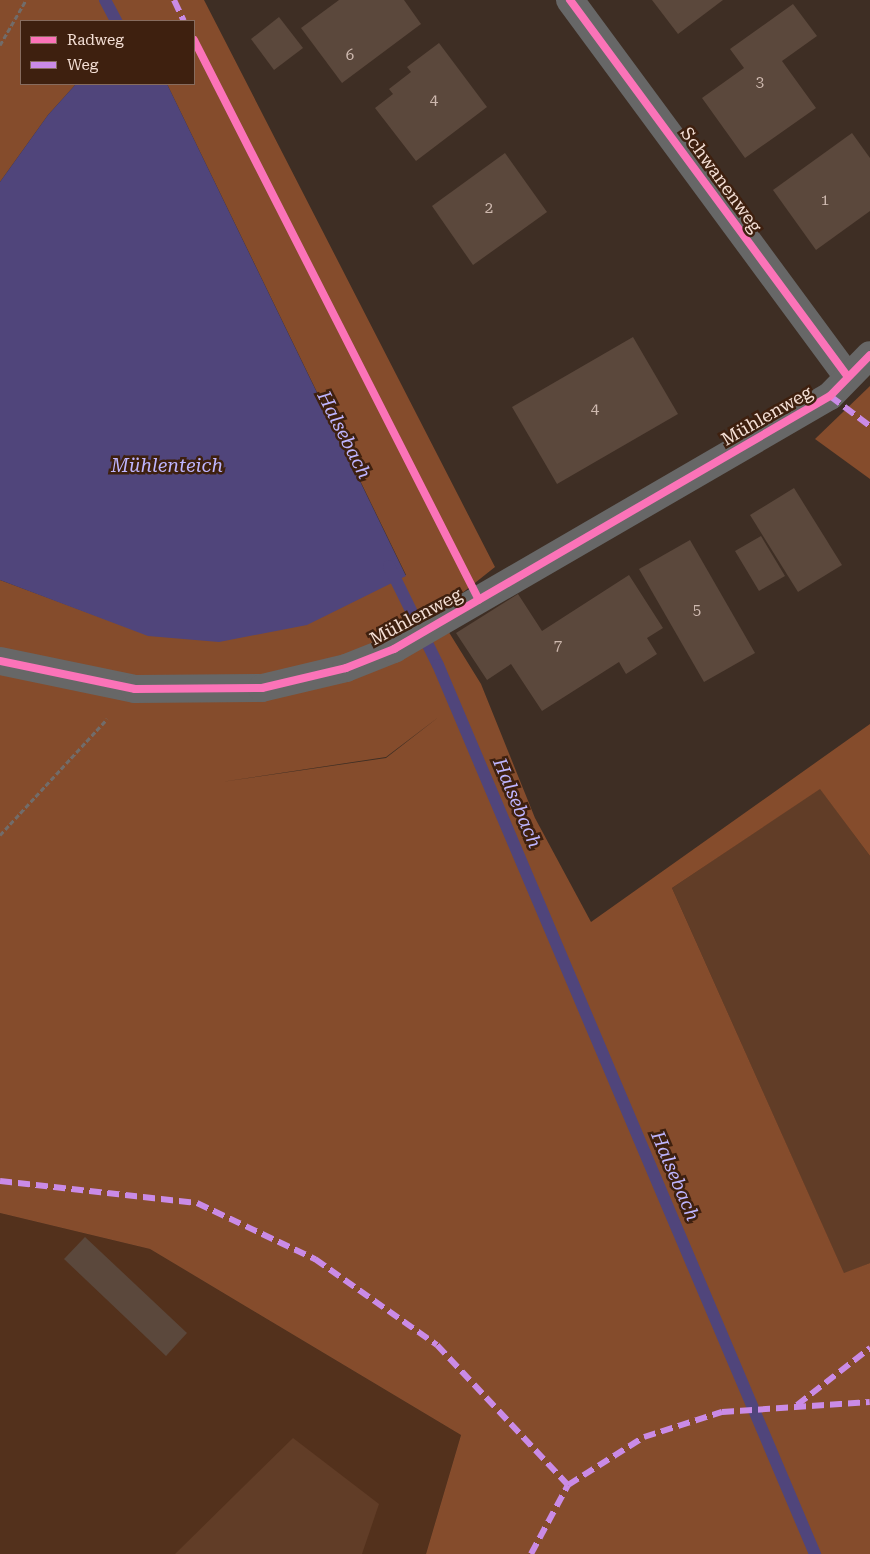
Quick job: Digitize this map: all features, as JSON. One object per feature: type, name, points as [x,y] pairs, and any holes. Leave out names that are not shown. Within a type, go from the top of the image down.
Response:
[{"type":"street","name":"Schwanenweg","points":[[570,0],[848,377]]},
{"type":"street","name":"Mühlenweg","points":[[0,661],[135,689],[262,688],[346,668],[394,649],[830,396],[870,356]]},
{"type":"path","points":[[0,45],[26,0]]},
{"type":"path","points":[[0,835],[135,689]]},
{"type":"shaded area","points":[[0,0],[204,0],[495,567],[437,613],[481,684],[535,818],[591,922],[870,724],[870,856],[820,789],[672,888],[844,1273],[870,1263],[870,1554],[426,1554],[461,1435],[150,1249],[0,1213],[0,580],[148,635],[406,575],[167,85],[195,85],[195,20],[20,20],[20,85],[75,85],[48,115],[0,182]],"holes":[[[440,716],[386,758],[221,782],[386,757]]]},
{"type":"shaded area","points":[[870,386],[870,479],[815,439]]},
{"type":"shaded area","points":[[820,788],[870,856],[870,1263],[844,1274],[672,888]]},
{"type":"shaded area","points":[[0,1213],[150,1249],[461,1435],[426,1554],[0,1554]]},
{"type":"shaded area","points":[[293,1438],[379,1504],[362,1554],[175,1554]]},
{"type":"water","name":"Mühlenteich","points":[[75,85],[167,85],[406,576],[307,625],[219,642],[148,636],[0,580],[0,182],[48,115]]},
{"type":"building","points":[[339,0],[404,0],[421,24],[342,83],[301,28]]},
{"type":"building","points":[[652,0],[723,0],[678,34]]},
{"type":"building","points":[[793,4],[817,36],[782,61],[816,108],[745,158],[702,98],[744,68],[730,49]]},
{"type":"building","points":[[279,17],[303,48],[274,70],[251,39]]},
{"type":"building","points":[[439,43],[487,107],[416,161],[375,108],[393,94],[389,89],[411,72],[407,67]]},
{"type":"building","points":[[852,133],[870,158],[870,211],[816,250],[773,190]]},
{"type":"building","points":[[505,153],[547,212],[473,265],[432,206]]},
{"type":"building","points":[[633,337],[678,414],[557,484],[512,407]]},
{"type":"building","points":[[794,488],[842,565],[798,592],[750,515]]},
{"type":"building","points":[[761,536],[785,576],[759,591],[735,551]]},
{"type":"building","points":[[690,540],[755,653],[704,682],[639,569]]},
{"type":"building","points":[[629,575],[663,628],[647,638],[657,654],[626,674],[619,662],[542,711],[511,664],[487,680],[456,633],[518,594],[542,631]]},
{"type":"building","points":[[85,1237],[187,1333],[166,1356],[64,1259]]},
{"type":"waterway","name":"Halsebach","points":[[105,0],[115,20]]},
{"type":"waterway","name":"Halsebach","points":[[389,566],[438,665],[815,1554]]},
{"type":"marked path","points":[[174,0],[184,20]]},
{"type":"marked path","points":[[830,396],[870,426]]},
{"type":"marked path","points":[[0,1181],[197,1203],[315,1259],[437,1345],[568,1485]]},
{"type":"marked path","points":[[797,1405],[870,1348]]},
{"type":"marked path","points":[[531,1554],[568,1485],[644,1437],[722,1412],[870,1402]]},
{"type":"cycle path","points":[[570,0],[848,377]]},
{"type":"cycle path","points":[[195,42],[479,600]]},
{"type":"cycle path","points":[[0,661],[135,689],[262,688],[346,668],[394,649],[830,396],[870,355]]}]
